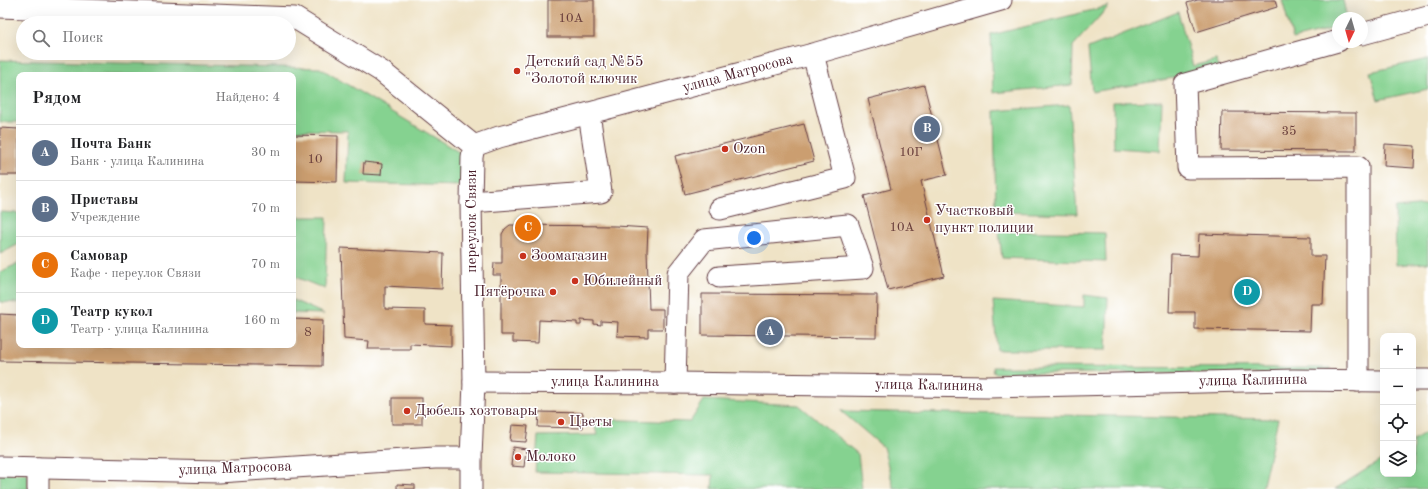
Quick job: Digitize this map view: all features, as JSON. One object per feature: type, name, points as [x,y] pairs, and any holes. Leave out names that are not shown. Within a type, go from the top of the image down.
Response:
[{"type":"street","name":"улица Матросова","points":[[474,146],[500,137],[813,54],[1001,0]]},
{"type":"street","points":[[0,6],[246,16]]},
{"type":"street","points":[[1368,32],[1428,16]]},
{"type":"street","points":[[296,19],[381,71],[474,146]]},
{"type":"street","points":[[1332,43],[1185,84],[1188,168],[1358,167],[1358,381]]},
{"type":"street","points":[[720,209],[845,178],[813,54]]},
{"type":"street","points":[[471,202],[601,192],[588,114]]},
{"type":"street","name":"переулок Связи","points":[[471,489],[474,382],[471,202],[472,157],[474,146]]},
{"type":"street","points":[[675,383],[678,273],[704,240],[848,225],[863,268],[719,277]]},
{"type":"street","name":"улица Калинина","points":[[474,382],[988,387],[1293,380],[1380,380]]},
{"type":"street","points":[[1416,380],[1428,380]]},
{"type":"street","name":"улица Матросова","points":[[0,467],[228,480],[435,458],[471,458]]},
{"type":"street","points":[[38,468],[38,489]]},
{"type":"green space","points":[[1282,0],[1343,0],[1346,12],[1332,12],[1332,29],[1293,39]]},
{"type":"green space","points":[[1109,6],[1073,46],[1072,85],[993,93],[991,35]]},
{"type":"green space","points":[[1178,12],[1193,66],[1216,60],[1220,70],[1092,92],[1088,48]]},
{"type":"green space","points":[[1428,59],[1428,89],[1378,100],[1370,72]]},
{"type":"green space","points":[[0,60],[320,68],[462,154],[461,186],[346,183],[348,131],[296,130],[296,72],[16,72],[16,122],[0,122]]},
{"type":"green space","points":[[1162,101],[1160,151],[1114,148],[1113,102]]},
{"type":"green space","points":[[1069,105],[1077,214],[996,212],[994,111]]},
{"type":"green space","points":[[1428,205],[1428,263],[1396,265],[1395,208]]},
{"type":"green space","points":[[0,212],[16,213],[16,246],[0,254]]},
{"type":"green space","points":[[296,217],[327,217],[325,289],[296,277]]},
{"type":"green space","points":[[999,231],[1105,233],[1106,262],[1002,258]]},
{"type":"green space","points":[[16,264],[16,303],[0,302],[0,272]]},
{"type":"green space","points":[[1084,295],[1108,298],[1106,350],[997,350],[993,301],[1084,307]]},
{"type":"green space","points":[[296,301],[324,314],[296,313]]},
{"type":"green space","points":[[993,367],[1331,368],[1330,374],[994,373]]},
{"type":"green space","points":[[704,400],[799,405],[858,454],[862,489],[712,489],[713,475],[535,472],[538,436],[597,435],[593,419],[690,422]]},
{"type":"green space","points":[[841,411],[1278,419],[1262,489],[894,489],[883,447]]},
{"type":"green space","points":[[1428,431],[1428,489],[1335,489],[1380,461],[1380,477],[1416,477],[1416,438]]},
{"type":"green space","points":[[0,473],[28,474],[28,489],[0,489]]},
{"type":"building","points":[[548,0],[594,0],[594,37],[548,37]]},
{"type":"building","points":[[1198,0],[1275,0],[1277,7],[1196,32],[1187,3]]},
{"type":"building","points":[[924,85],[947,175],[921,181],[944,276],[888,290],[864,196],[891,189],[868,99]]},
{"type":"building","points":[[1222,112],[1356,113],[1356,151],[1221,150]]},
{"type":"building","points":[[804,124],[814,161],[685,194],[675,156]]},
{"type":"building","points":[[0,128],[16,129],[16,175],[0,175]]},
{"type":"building","points":[[296,135],[338,136],[337,182],[296,181]]},
{"type":"building","points":[[1385,144],[1415,146],[1414,168],[1384,166]]},
{"type":"building","points":[[364,162],[382,164],[381,175],[363,174]]},
{"type":"building","name":"Юбилейный","points":[[510,225],[616,226],[648,228],[647,251],[649,309],[663,309],[663,329],[648,329],[648,337],[617,336],[618,322],[601,321],[601,325],[594,324],[594,321],[581,320],[581,325],[577,325],[577,322],[539,320],[538,343],[513,342],[513,335],[501,335],[501,275],[493,275],[494,263],[502,263],[502,234]]},
{"type":"building","points":[[1199,234],[1311,237],[1311,256],[1325,256],[1323,304],[1311,304],[1310,331],[1195,329],[1195,312],[1169,312],[1171,255],[1198,256]]},
{"type":"building","points":[[341,248],[443,253],[442,289],[385,286],[385,309],[425,310],[425,324],[451,325],[451,346],[410,344],[410,349],[368,349],[369,341],[344,339]]},
{"type":"building","points":[[702,294],[877,295],[876,337],[702,335]]},
{"type":"building","points":[[0,314],[16,315],[16,348],[296,348],[296,319],[323,320],[322,366],[0,361]]},
{"type":"building","name":"Дюбель хозтовары","points":[[392,398],[422,398],[422,424],[392,424]]},
{"type":"building","name":"Цветы","points":[[539,412],[583,413],[583,428],[538,427]]},
{"type":"building","points":[[512,425],[528,426],[526,442],[510,441]]},
{"type":"building","name":"Молоко","points":[[513,447],[526,449],[524,467],[511,466]]},
{"type":"building","points":[[397,484],[415,485],[415,489],[397,489]]},
{"type":"place","name":"Детский сад №55 \"Золотой ключик","points":[[517,71]]},
{"type":"place","name":"Приставы","points":[[927,129]]},
{"type":"place","name":"Ozon","points":[[725,149]]},
{"type":"place","name":"Участковый пункт полиции","points":[[927,220]]},
{"type":"place","name":"Самовар","points":[[528,228]]},
{"type":"place","name":"Зоомагазин","points":[[523,256]]},
{"type":"place","name":"Юбилейный","points":[[575,281]]},
{"type":"place","name":"Пятёрочка","points":[[553,292]]},
{"type":"place","name":"Театр кукол","points":[[1247,292]]},
{"type":"place","name":"Почта Банк","points":[[770,332]]},
{"type":"place","name":"Дюбель хозтовары","points":[[407,411]]},
{"type":"place","name":"Цветы","points":[[561,422]]},
{"type":"place","name":"Молоко","points":[[518,457]]}]
